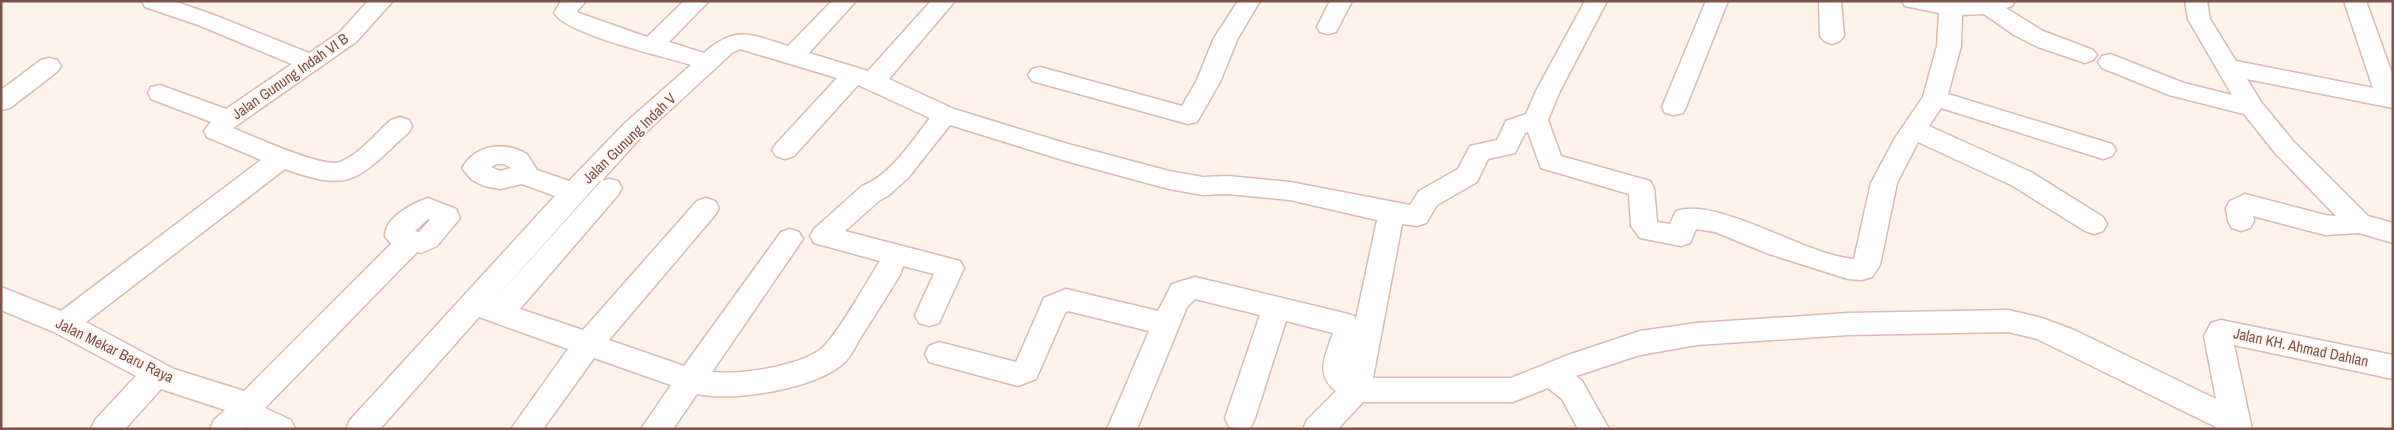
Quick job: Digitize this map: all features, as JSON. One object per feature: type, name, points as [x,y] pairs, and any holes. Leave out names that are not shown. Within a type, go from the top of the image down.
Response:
[{"type":"street","name":"Jalan Gunung Indah VI B","points":[[160,94],[228,119],[348,37],[367,14],[382,1]]},
{"type":"street","points":[[575,1],[566,9],[565,13],[567,16],[637,43],[652,45],[709,62]]},
{"type":"street","points":[[652,45],[698,1]]},
{"type":"street","points":[[792,56],[845,1]]},
{"type":"street","points":[[785,150],[944,1]]},
{"type":"street","points":[[1040,75],[1188,116],[1208,82],[1226,38],[1249,1]]},
{"type":"street","points":[[1328,28],[1341,1]]},
{"type":"street","points":[[1596,1],[1548,91],[1536,120],[1544,138],[1550,162],[1641,188],[1644,226],[1649,231],[1681,236],[1686,218],[1700,219],[1718,223],[1778,247],[1858,271],[1866,265],[1884,183],[1913,129],[1935,98],[1949,46],[1951,8]]},
{"type":"street","points":[[1674,107],[1716,1]]},
{"type":"street","points":[[1830,1],[1832,5],[1832,36]]},
{"type":"street","points":[[1913,1],[1951,8],[1997,4],[2021,29],[2060,47],[2085,55]]},
{"type":"street","points":[[2196,1],[2199,19],[2230,68],[2252,108],[2285,148],[2359,223]]},
{"type":"street","points":[[2355,1],[2391,100]]},
{"type":"street","points":[[153,2],[206,20],[312,63]]},
{"type":"street","name":"Jalan Gunung Indah V","points":[[361,429],[487,308],[573,193],[633,130],[709,62],[731,44],[742,40],[863,78],[945,115],[1066,152],[1169,180],[1202,186],[1228,185],[1290,191],[1391,213],[1417,216],[1428,198],[1468,175],[1479,152],[1506,147],[1515,128],[1536,120]]},
{"type":"street","points":[[2110,62],[2178,89],[2252,108]]},
{"type":"street","points":[[1,102],[49,66]]},
{"type":"street","points":[[2230,68],[2391,100]]},
{"type":"street","points":[[1935,98],[2103,150]]},
{"type":"street","points":[[928,315],[950,268],[823,236],[871,193],[877,193],[899,172],[945,115]]},
{"type":"street","points":[[228,119],[216,131],[281,158],[333,173],[341,173],[351,168],[400,126]]},
{"type":"street","points":[[1913,129],[2022,179],[2094,224]]},
{"type":"street","points":[[64,324],[281,158]]},
{"type":"street","points":[[520,174],[573,193]]},
{"type":"street","points":[[609,188],[487,308],[691,380],[725,385],[771,379],[824,363],[835,354],[890,268]]},
{"type":"street","points":[[2241,221],[2239,208],[2245,204],[2324,224],[2335,226],[2359,223],[2393,233]]},
{"type":"street","points":[[526,429],[588,344],[706,208]]},
{"type":"street","points":[[1318,429],[1356,390],[1391,213]]},
{"type":"street","points":[[225,429],[412,240]]},
{"type":"street","points":[[656,429],[790,240]]},
{"type":"street","points":[[1122,428],[1175,303],[1182,292],[1195,288],[1344,324],[1348,330],[1336,366],[1338,377],[1356,390],[1512,390],[1553,375],[1578,363],[1640,343],[1696,334],[1848,324],[2008,321],[2042,329],[2064,338],[2233,414]]},
{"type":"street","name":"Jalan Mekar Baru Raya","points":[[1,298],[64,324],[156,374],[249,405],[255,417],[280,429]]},
{"type":"street","points":[[939,354],[1018,374],[1026,371],[1054,306],[1066,300],[1165,324]]},
{"type":"street","points":[[1240,418],[1277,307]]},
{"type":"street","name":"Jalan KH. Ahmad Dahlan","points":[[2233,414],[2218,336],[2221,331],[2393,367]]},
{"type":"street","points":[[106,429],[156,374]]},
{"type":"street","points":[[1553,375],[1572,390],[1594,429]]}]
